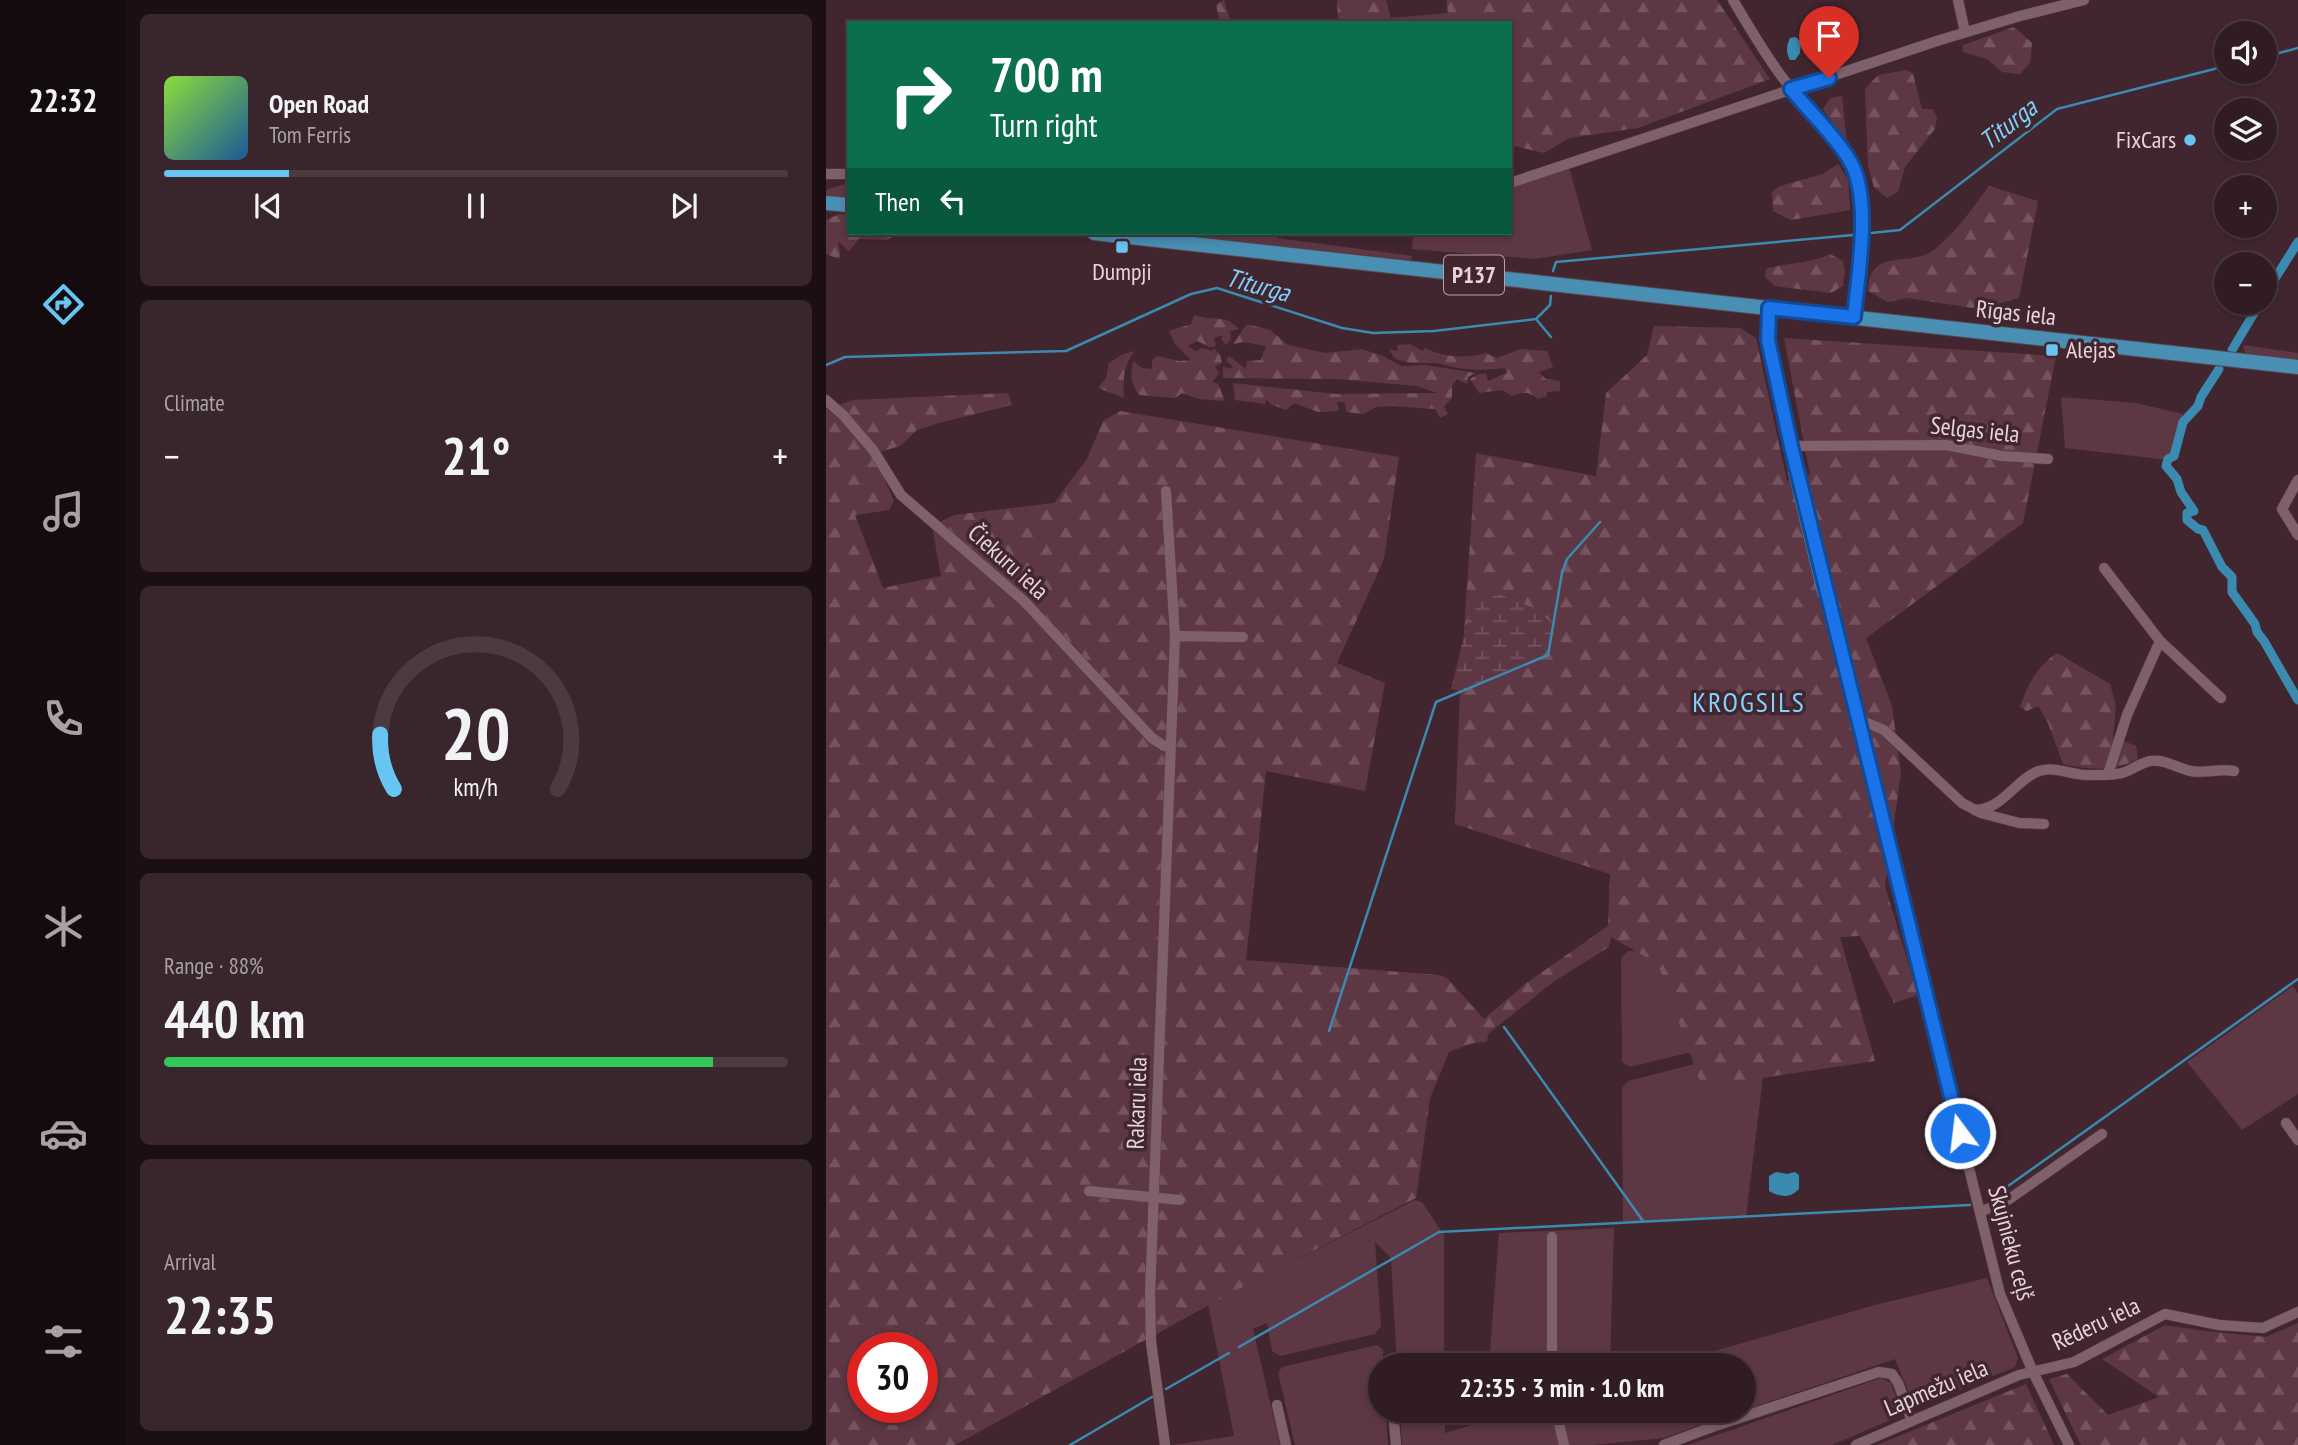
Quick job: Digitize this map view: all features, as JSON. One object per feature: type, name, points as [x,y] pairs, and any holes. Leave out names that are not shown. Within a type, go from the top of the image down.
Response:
[{"type":"main road","points":[[826,203],[847,205]]},
{"type":"main road","name":"P137","points":[[1112,235],[1854,317]]},
{"type":"main road","name":"Rīgas iela","points":[[1854,317],[2298,367]]},
{"type":"street","points":[[1732,0],[1758,43],[1791,89],[1849,160],[1857,177],[1861,220],[1854,317]]},
{"type":"street","points":[[1958,0],[1965,32]]},
{"type":"street","points":[[1512,182],[1965,32],[2084,0]]},
{"type":"street","points":[[826,174],[847,174]]},
{"type":"street","name":"Skujnieku ceļš","points":[[1769,308],[1768,340],[1791,446],[2000,1294],[2033,1372],[2069,1445]]},
{"type":"street","name":"Čiekuru iela","points":[[826,401],[843,415],[873,450],[901,495],[1024,601],[1152,738],[1170,747]]},
{"type":"street","name":"Selgas iela","points":[[1791,446],[1946,446],[2002,456],[2048,459]]},
{"type":"street","points":[[2298,480],[2282,509],[2298,534]]},
{"type":"street","name":"Rakaru iela","points":[[1165,1445],[1151,1342],[1150,1296],[1175,636],[1167,491]]},
{"type":"street","points":[[2104,568],[2160,642],[2221,698]]},
{"type":"street","points":[[1175,636],[1243,637]]},
{"type":"street","points":[[2108,774],[2127,715],[2160,642]]},
{"type":"street","points":[[1858,719],[1884,730],[1962,803],[1975,810],[2018,823],[2044,824]]},
{"type":"street","points":[[1975,810],[1983,810],[2003,798],[2039,771],[2061,770],[2085,775],[2122,774],[2148,761],[2165,761],[2189,771],[2234,771]]},
{"type":"street","points":[[2286,1123],[2298,1140]]},
{"type":"street","points":[[1980,1212],[2008,1200],[2102,1133]]},
{"type":"street","points":[[1089,1191],[1180,1200]]},
{"type":"street","points":[[1552,1237],[1552,1353]]},
{"type":"street","name":"Rēderu iela","points":[[2033,1372],[2074,1362],[2165,1314],[2219,1325],[2263,1328],[2298,1312]]},
{"type":"street","points":[[1664,1445],[1879,1372],[1892,1374],[1912,1420]]},
{"type":"street","name":"Lapmežu iela","points":[[1856,1445],[2019,1375],[2033,1372]]},
{"type":"street","points":[[1277,1405],[1286,1445]]},
{"type":"street","points":[[1394,1423],[1396,1445]]},
{"type":"street","points":[[1559,1423],[1564,1445]]},
{"type":"green space","points":[[1224,0],[1230,21],[1220,21],[1216,5]]},
{"type":"green space","points":[[1337,0],[1386,0],[1391,18],[1448,13],[1446,0],[1717,0],[1770,79],[1638,128],[1569,138],[1544,153],[1512,145],[1512,21],[1338,20]]},
{"type":"green space","points":[[2014,27],[2032,43],[2030,63],[2020,74],[2002,72],[1987,59],[1963,52],[1963,45]]},
{"type":"green space","points":[[1907,70],[1913,74],[1922,109],[1933,109],[1937,118],[1935,129],[1905,167],[1898,192],[1887,198],[1874,187],[1868,167],[1865,89],[1878,75]]},
{"type":"green space","points":[[1842,96],[1847,144],[1823,109],[1830,98]]},
{"type":"green space","points":[[1838,164],[1848,179],[1850,210],[1791,220],[1773,211],[1772,192],[1780,186],[1823,174]]},
{"type":"green space","points":[[1569,167],[1592,250],[1535,259],[1412,249],[1413,235],[1512,235],[1512,186]]},
{"type":"green space","points":[[847,184],[847,199],[826,196],[826,190]]},
{"type":"green space","points":[[1989,186],[2038,201],[2019,298],[1979,309],[1908,298],[1888,302],[1868,291],[1876,268],[1894,260],[1926,255],[1935,249],[1957,227]]},
{"type":"green space","points":[[839,214],[847,215],[847,235],[897,235],[886,240],[859,239],[849,251],[838,241],[839,259],[826,254],[826,220]]},
{"type":"green space","points":[[1177,235],[1278,235],[1278,238],[1412,256],[1411,260]]},
{"type":"green space","points":[[1830,254],[1843,261],[1845,271],[1843,286],[1831,293],[1775,286],[1765,277],[1766,269],[1815,260]]},
{"type":"green space","points":[[1194,315],[1223,319],[1239,329],[1230,331],[1231,339],[1226,345],[1221,339],[1223,335],[1214,338],[1216,346],[1210,347],[1197,341],[1188,346],[1196,351],[1202,348],[1212,351],[1214,348],[1220,355],[1222,363],[1215,367],[1219,373],[1212,382],[1218,384],[1225,401],[1199,399],[1182,393],[1175,398],[1139,395],[1132,379],[1133,361],[1142,368],[1152,369],[1152,360],[1157,356],[1179,361],[1191,360],[1175,344],[1169,331],[1191,324]]},
{"type":"green space","points":[[1247,324],[1270,330],[1288,345],[1325,353],[1362,349],[1401,366],[1425,365],[1476,373],[1468,377],[1467,384],[1457,379],[1452,386],[1452,398],[1444,406],[1448,414],[1440,418],[1435,409],[1376,407],[1364,414],[1346,412],[1345,402],[1337,402],[1339,411],[1318,412],[1294,403],[1286,410],[1272,405],[1266,399],[1265,404],[1235,400],[1233,383],[1336,394],[1437,393],[1417,386],[1337,379],[1223,378],[1223,366],[1230,369],[1233,367],[1226,360],[1229,356],[1246,369],[1247,361],[1261,360],[1266,346],[1244,342],[1233,344]]},
{"type":"green space","points":[[1654,326],[1740,328],[1756,338],[1787,481],[1810,475],[1784,338],[2056,356],[2023,523],[1866,638],[1892,706],[1901,773],[1885,886],[1918,995],[1894,1003],[1860,936],[1840,937],[1875,1061],[1702,1087],[1658,964],[1611,937],[1609,947],[1553,982],[1488,1034],[1487,1042],[1473,1043],[1449,1052],[1430,1098],[1416,1198],[1227,1295],[955,1445],[826,1445],[826,409],[853,400],[1008,393],[1012,405],[917,430],[900,446],[873,454],[894,501],[889,510],[855,515],[883,588],[941,576],[932,526],[954,515],[1054,503],[1087,459],[1103,421],[1120,411],[1399,457],[1384,559],[1337,663],[1385,683],[1365,791],[1266,771],[1246,960],[1439,975],[1447,978],[1484,1019],[1525,984],[1608,926],[1610,874],[1455,824],[1460,691],[1476,453],[1596,476],[1606,393],[1647,355]]},
{"type":"green space","points":[[1410,344],[1422,351],[1425,348],[1455,356],[1486,353],[1497,358],[1521,349],[1547,351],[1553,367],[1539,372],[1546,379],[1560,381],[1560,391],[1547,392],[1547,396],[1538,399],[1526,393],[1512,396],[1502,390],[1479,393],[1470,379],[1486,373],[1488,381],[1507,373],[1505,368],[1480,370],[1436,363],[1411,363],[1395,359],[1389,349],[1398,351],[1397,345]]},
{"type":"green space","points":[[2243,345],[2298,353],[2298,359],[2247,355]]},
{"type":"green space","points":[[1135,351],[1125,373],[1124,398],[1098,388],[1106,378],[1109,363],[1123,354]]},
{"type":"green space","points":[[2061,397],[2136,403],[2183,414],[2169,460],[2065,448]]},
{"type":"green space","points":[[1491,591],[1536,609],[1555,626],[1552,643],[1537,662],[1460,691],[1451,689],[1473,599]]},
{"type":"green space","points":[[2057,653],[2110,684],[2116,706],[2113,737],[2136,746],[2138,759],[2101,769],[2063,764],[2048,723],[2038,706],[2027,711],[2020,707],[2034,677]]},
{"type":"green space","points":[[1628,951],[1768,955],[1762,1035],[1630,1067],[1622,1062],[1621,958]]},
{"type":"green space","points":[[2293,986],[2298,993],[2298,1094],[2242,1130],[2187,1062]]},
{"type":"green space","points":[[1758,1048],[1766,1053],[1746,1217],[1623,1223],[1622,1088],[1628,1081]]},
{"type":"green space","points":[[1415,1200],[1422,1202],[1444,1235],[1444,1353],[1396,1353],[1391,1258],[1375,1242],[1381,1326],[1375,1334],[1280,1356],[1272,1351],[1267,1323],[1253,1329],[1280,1445],[1172,1445],[1234,1436],[1208,1304]]},
{"type":"green space","points":[[1614,1228],[1610,1353],[1490,1353],[1499,1233]]},
{"type":"green space","points":[[1987,1278],[2018,1358],[2015,1367],[1921,1406],[1913,1403],[1895,1359],[1756,1406],[1756,1353],[1708,1353],[1875,1305]]},
{"type":"green space","points":[[2298,1323],[2298,1445],[2081,1445],[2049,1379],[2067,1374],[2108,1415],[2159,1397],[2102,1359],[2165,1325],[2266,1337]]},
{"type":"green space","points":[[1377,1345],[1383,1353],[1368,1353],[1368,1423],[1387,1423],[1388,1445],[1295,1445],[1278,1373],[1282,1367]]},
{"type":"green space","points":[[1881,1378],[1891,1383],[1901,1411],[1895,1418],[1832,1445],[1688,1445]]},
{"type":"green space","points":[[2026,1384],[2054,1445],[1877,1445]]},
{"type":"green space","points":[[1401,1423],[1445,1423],[1445,1433],[1478,1423],[1699,1423],[1664,1438],[1593,1445],[1402,1445]]},
{"type":"water","points":[[1796,37],[1801,42],[1800,53],[1795,60],[1790,60],[1788,44],[1790,38]]},
{"type":"water","points":[[1776,1172],[1795,1172],[1799,1175],[1799,1189],[1785,1196],[1769,1191],[1769,1176]]},
{"type":"waterway","name":"Titurga","points":[[2277,54],[2298,48]]},
{"type":"waterway","name":"Titurga","points":[[1871,233],[1900,230],[2057,109],[2214,69]]},
{"type":"waterway","name":"Titurga","points":[[1553,271],[1556,262],[1853,235]]},
{"type":"waterway","points":[[2277,275],[2298,242]]},
{"type":"waterway","name":"Titurga","points":[[826,365],[845,357],[1066,351],[1191,294],[1217,288],[1342,328],[1373,333],[1434,331],[1536,319],[1550,305],[1551,296]]},
{"type":"waterway","points":[[2232,350],[2253,315]]},
{"type":"waterway","points":[[1536,319],[1551,337]]},
{"type":"waterway","points":[[2219,369],[2198,406],[2183,422],[2174,456],[2168,459],[2166,466],[2177,479],[2181,492],[2194,511],[2187,513],[2187,520],[2203,530],[2222,567],[2232,577],[2232,592],[2255,624],[2257,632],[2298,700]]},
{"type":"waterway","points":[[1789,472],[1819,596]]},
{"type":"waterway","points":[[1329,1031],[1436,702],[1548,655],[1562,573],[1567,559],[1600,522]]},
{"type":"waterway","points":[[1990,1199],[2298,979]]},
{"type":"waterway","points":[[1504,1027],[1643,1221]]},
{"type":"waterway","points":[[1239,1347],[1439,1232],[1970,1205]]},
{"type":"waterway","points":[[1166,1389],[1229,1353]]},
{"type":"waterway","points":[[1070,1445],[1152,1397]]},
{"type":"place","name":"FixCars","points":[[2190,140]]},
{"type":"place","name":"Dumpji","points":[[1122,247]]},
{"type":"place","name":"Alejas","points":[[2052,350]]},
{"type":"district","name":"KROGSILS","points":[[1749,702]]},
{"type":"route","points":[[1829,78],[1791,89],[1849,160],[1857,177],[1861,220],[1854,317],[1769,308],[1768,340],[1791,446],[1960,1133]]}]
